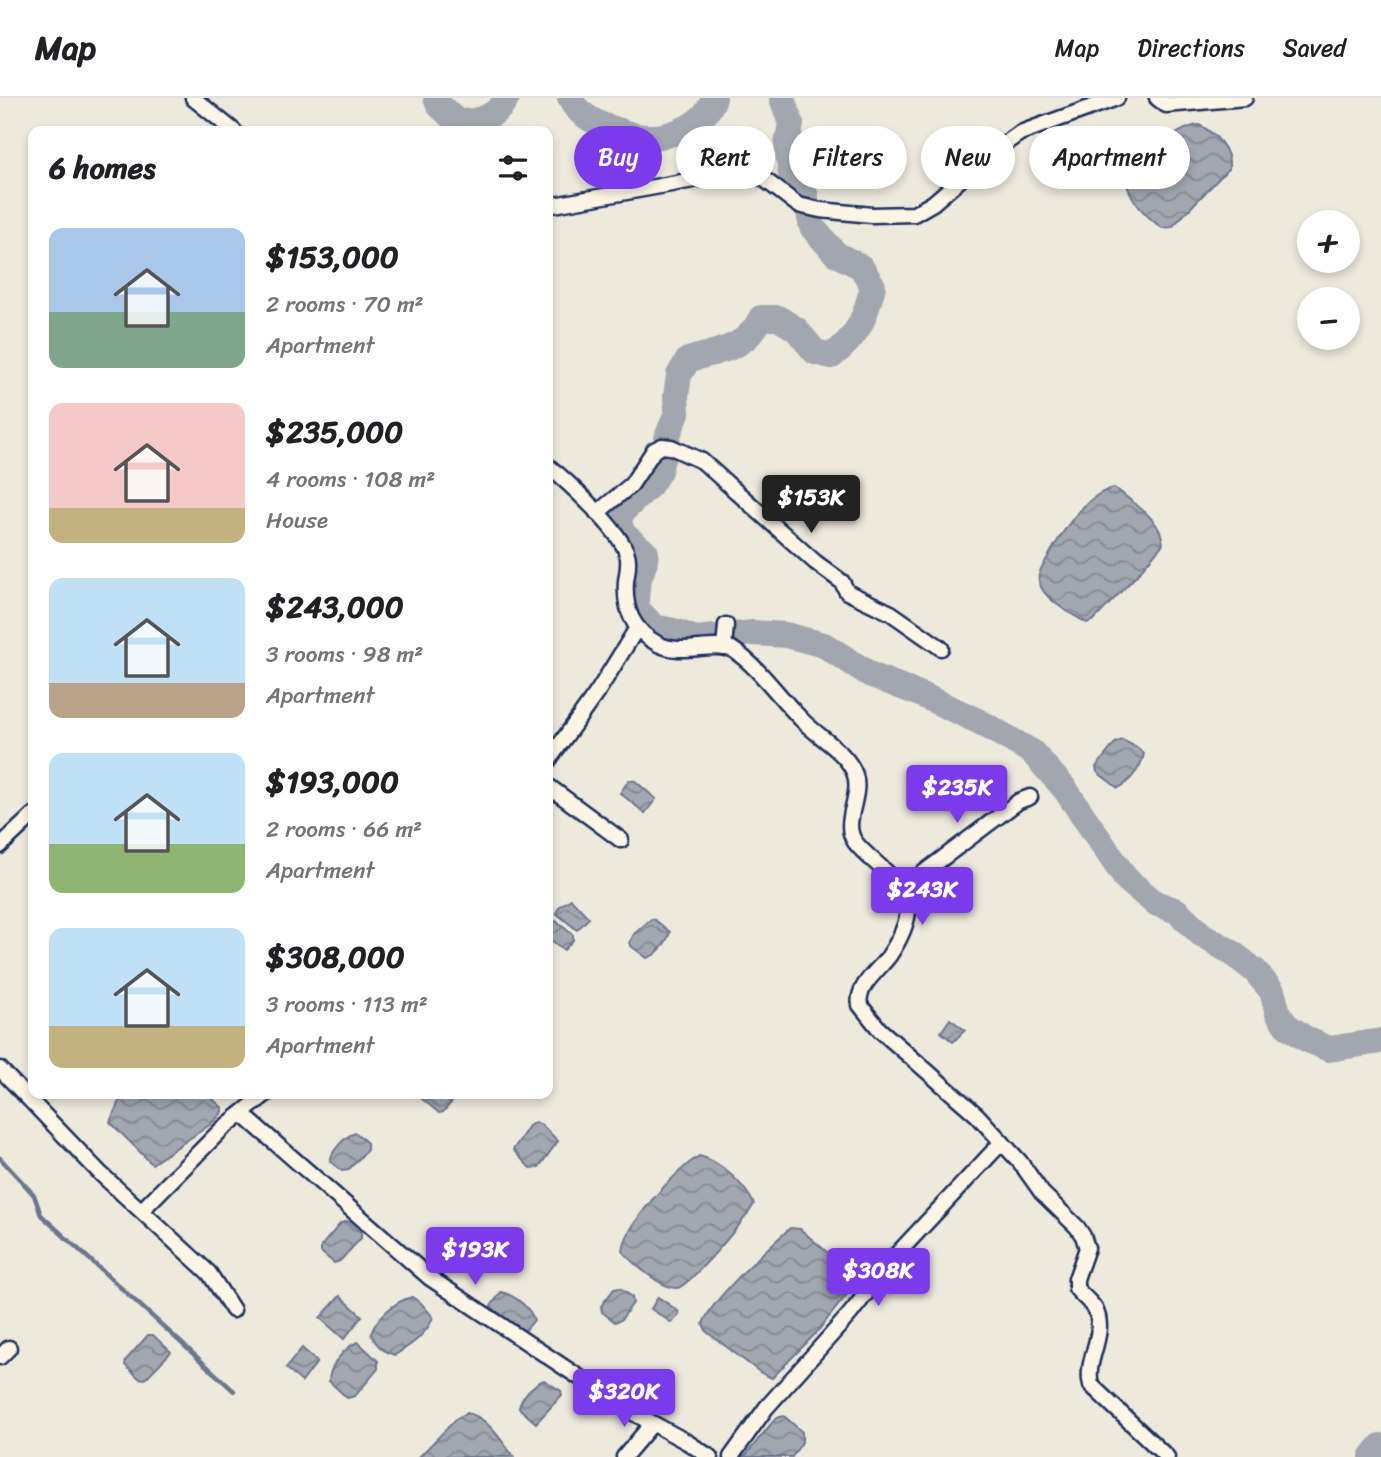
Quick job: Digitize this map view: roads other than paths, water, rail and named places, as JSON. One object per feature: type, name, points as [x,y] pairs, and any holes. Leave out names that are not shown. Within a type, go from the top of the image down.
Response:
[{"type":"street","points":[[193,98],[228,126]]},
{"type":"street","points":[[553,205],[744,171],[764,179],[798,205],[872,215],[914,214],[933,203],[1020,133],[1117,98]]},
{"type":"street","points":[[1157,98],[1166,105],[1245,98]]},
{"type":"street","points":[[597,513],[631,485],[650,455],[667,446],[702,460],[815,562],[842,582],[847,592],[891,613],[941,648]]},
{"type":"street","points":[[553,471],[597,513],[628,556],[626,604],[637,628],[658,644],[671,649],[724,645],[738,653],[801,720],[851,767],[857,786],[849,825],[852,837],[882,870],[903,888],[908,903],[906,921],[887,958],[862,991],[860,1005],[880,1030],[970,1108],[1002,1142],[1042,1192],[1077,1227],[1086,1242],[1086,1255],[1076,1283],[1079,1292],[1098,1318],[1098,1335],[1090,1364],[1091,1385],[1167,1457]]},
{"type":"street","points":[[724,645],[726,625]]},
{"type":"street","points":[[553,754],[591,701],[637,628]]},
{"type":"street","points":[[553,790],[621,840]]},
{"type":"street","points":[[903,888],[1019,801],[1030,797]]},
{"type":"street","points":[[0,846],[28,820]]},
{"type":"street","points":[[0,1069],[28,1098]]},
{"type":"street","points":[[29,1099],[101,1174],[209,1273],[233,1310]]},
{"type":"street","points":[[142,1210],[222,1129],[260,1099]]},
{"type":"street","points":[[242,1114],[430,1278],[652,1424],[710,1457]]},
{"type":"street","points":[[731,1457],[766,1408],[857,1306],[897,1254],[1002,1142]]},
{"type":"street","points":[[624,1457],[652,1424]]},
{"type":"water","points":[[1199,125],[1221,142],[1227,154],[1229,168],[1172,227],[1162,228],[1141,210],[1129,189],[1190,189],[1190,127]]},
{"type":"water","points":[[1114,488],[1153,520],[1163,544],[1094,620],[1087,623],[1066,611],[1046,594],[1041,588],[1039,575],[1053,548],[1075,516],[1093,498]]},
{"type":"water","points":[[1122,740],[1144,754],[1134,774],[1118,788],[1097,772],[1096,767],[1115,743]]},
{"type":"water","points":[[629,780],[635,781],[656,799],[645,813],[620,793]]},
{"type":"water","points":[[571,899],[589,918],[577,930],[556,913],[560,906]]},
{"type":"water","points":[[651,919],[670,932],[662,948],[647,958],[631,946],[630,942],[634,934]]},
{"type":"water","points":[[556,921],[573,935],[573,940],[564,950],[553,942],[553,923]]},
{"type":"water","points":[[950,1019],[965,1030],[953,1042],[941,1032]]},
{"type":"water","points":[[213,1099],[223,1108],[211,1124],[152,1164],[110,1122],[119,1101]]},
{"type":"water","points":[[422,1099],[455,1099],[439,1113]]},
{"type":"water","points":[[535,1122],[542,1125],[558,1141],[539,1167],[530,1168],[513,1150],[529,1126]]},
{"type":"water","points":[[356,1133],[367,1143],[367,1150],[348,1170],[342,1171],[330,1161],[331,1157],[344,1140]]},
{"type":"water","points":[[699,1156],[707,1158],[731,1174],[754,1204],[730,1236],[693,1276],[677,1288],[671,1287],[648,1274],[623,1252],[641,1213],[678,1173]]},
{"type":"water","points":[[348,1221],[361,1232],[361,1238],[340,1261],[334,1263],[321,1252],[321,1246],[341,1223]]},
{"type":"water","points":[[790,1228],[800,1229],[856,1277],[856,1283],[817,1332],[772,1378],[761,1373],[707,1332],[703,1324],[717,1301],[755,1260]]},
{"type":"water","points":[[620,1288],[632,1297],[633,1303],[621,1320],[615,1322],[602,1312],[601,1306],[614,1289]]},
{"type":"water","points":[[501,1292],[521,1302],[532,1315],[534,1320],[525,1331],[514,1327],[491,1306]]},
{"type":"water","points":[[340,1296],[362,1316],[344,1339],[320,1318]]},
{"type":"water","points":[[412,1297],[433,1317],[417,1339],[395,1355],[391,1354],[380,1348],[371,1334],[387,1311]]},
{"type":"water","points":[[658,1297],[678,1311],[679,1314],[672,1323],[651,1309]]},
{"type":"water","points":[[148,1335],[153,1335],[171,1352],[145,1379],[139,1378],[125,1365],[126,1360]]},
{"type":"water","points":[[358,1342],[378,1361],[378,1369],[355,1396],[347,1398],[329,1381],[330,1375],[339,1358]]},
{"type":"water","points":[[302,1348],[317,1362],[302,1382],[286,1368]]},
{"type":"water","points":[[544,1380],[561,1391],[562,1395],[536,1423],[519,1408],[528,1391]]},
{"type":"water","points":[[467,1413],[487,1424],[514,1457],[419,1457],[457,1418]]},
{"type":"water","points":[[784,1416],[802,1432],[802,1442],[792,1457],[744,1457],[776,1418]]},
{"type":"waterway","points":[[436,98],[439,105],[457,122],[486,118],[498,110],[507,98]]},
{"type":"waterway","points":[[570,98],[580,112],[596,122],[645,137],[669,134],[692,125],[709,108],[714,98]]},
{"type":"waterway","points":[[782,98],[791,124],[787,144],[791,174],[805,194],[812,227],[836,254],[861,267],[873,286],[870,297],[864,317],[855,333],[832,356],[815,352],[796,329],[778,318],[761,318],[755,329],[739,343],[688,360],[679,375],[677,413],[659,471],[650,485],[622,512],[619,520],[622,533],[646,553],[637,586],[636,608],[654,627],[696,639],[753,633],[786,635],[824,645],[871,675],[980,722],[1032,752],[1065,789],[1126,879],[1155,903],[1177,911],[1202,935],[1231,952],[1255,971],[1272,991],[1278,1013],[1286,1025],[1306,1039],[1329,1049],[1381,1041]]},
{"type":"waterway","points":[[0,1158],[34,1195],[41,1215],[234,1391]]},
{"type":"waterway","points":[[1372,1457],[1381,1446]]}]
